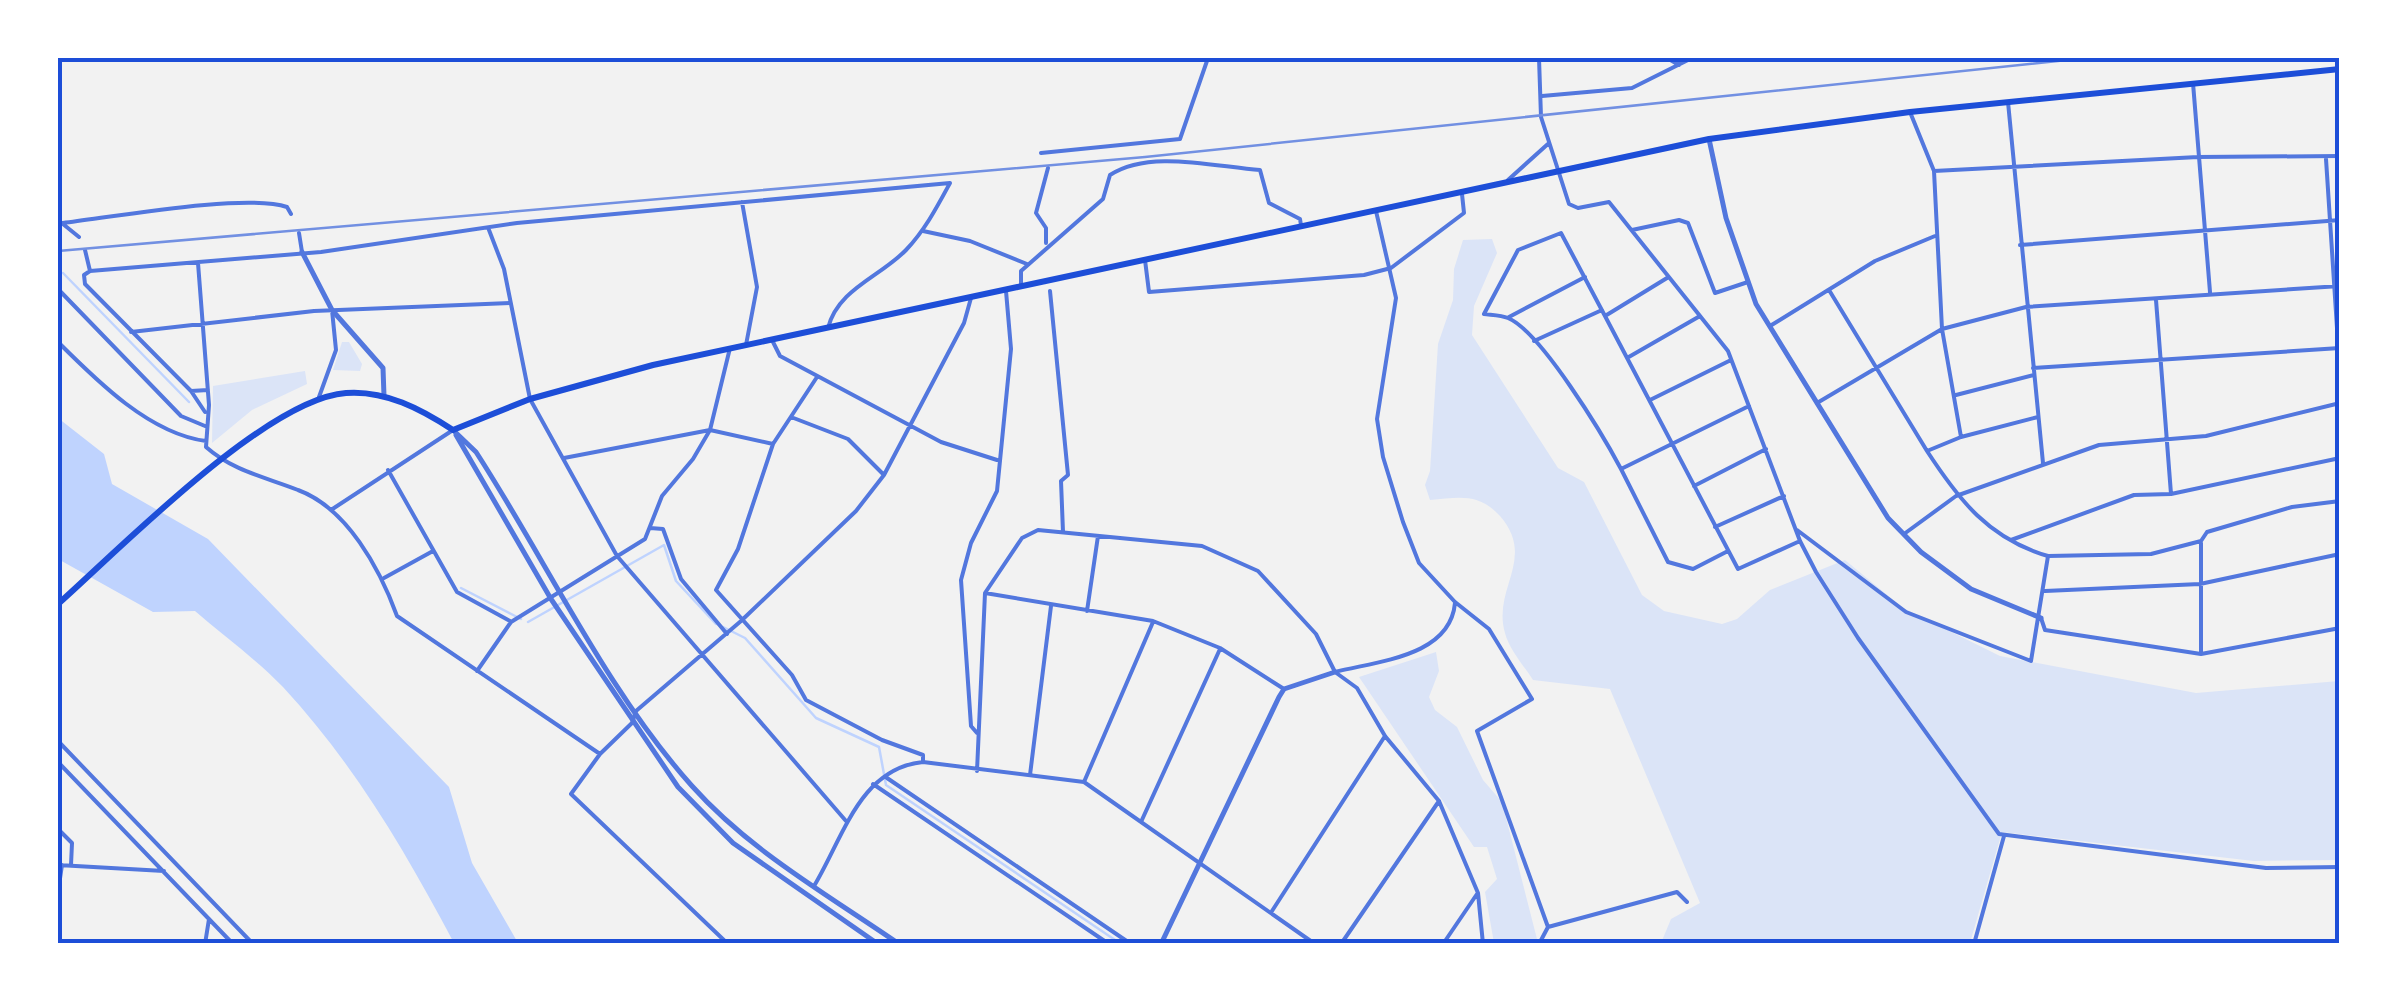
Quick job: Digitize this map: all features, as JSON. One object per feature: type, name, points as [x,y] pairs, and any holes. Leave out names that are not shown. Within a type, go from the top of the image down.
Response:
[{"type":"main road","points":[[58,604],[264,425],[319,397],[362,393],[384,396],[453,430],[530,398],[730,348],[1709,139],[1910,112],[2340,69]]},
{"type":"street","points":[[1041,153],[1180,138],[1208,58]]},
{"type":"street","points":[[1539,58],[1541,117],[1568,204],[1578,208],[1609,202],[1731,360],[1800,542],[1858,638],[2004,836],[2266,868],[2340,866]]},
{"type":"street","points":[[1667,58],[1692,58]]},
{"type":"street","points":[[1542,96],[1632,88],[1676,60]]},
{"type":"street","points":[[2193,83],[2210,294]]},
{"type":"street","points":[[2008,102],[2043,463]]},
{"type":"street","points":[[1910,112],[1934,171],[1942,329],[1962,437]]},
{"type":"street","points":[[1709,139],[1726,218],[1748,282],[1770,326],[1888,518],[1971,589],[2041,618],[2045,630],[2201,654],[2340,628]]},
{"type":"street","points":[[1504,183],[1550,142]]},
{"type":"street","points":[[1934,171],[2198,156],[2340,156]]},
{"type":"street","points":[[2326,157],[2340,374]]},
{"type":"street","points":[[1020,287],[1021,271],[1103,200],[1110,175],[1122,167],[1142,164],[1260,170],[1270,203],[1300,219],[1302,228]]},
{"type":"street","points":[[1047,245],[1046,228],[1036,213],[1048,168]]},
{"type":"street","points":[[205,412],[191,391],[83,280],[90,272],[302,252],[489,230],[517,223],[950,183],[922,231],[893,262],[848,293],[832,313],[828,328]]},
{"type":"street","points":[[1146,260],[1149,292],[1364,275],[1391,268],[1464,212],[1462,194]]},
{"type":"street","points":[[60,221],[240,203],[273,202],[287,206],[290,214]]},
{"type":"street","points":[[742,202],[757,287],[746,345]]},
{"type":"street","points":[[1376,211],[1396,298],[1392,337],[1376,406],[1383,457],[1419,563],[1454,602],[1490,628],[1532,699],[1476,731],[1548,927]]},
{"type":"street","points":[[1632,230],[1678,220],[1688,224],[1715,293],[1748,282]]},
{"type":"street","points":[[2020,245],[2340,220]]},
{"type":"street","points":[[60,221],[79,237]]},
{"type":"street","points":[[489,230],[511,303],[530,398],[617,556],[846,821]]},
{"type":"street","points":[[922,231],[970,240],[1028,264]]},
{"type":"street","points":[[299,233],[302,252],[332,310],[383,368],[384,396]]},
{"type":"street","points":[[1728,551],[1693,569],[1668,562],[1601,433],[1533,341],[1508,318],[1484,314],[1518,250],[1560,233],[1738,568],[1800,542]]},
{"type":"street","points":[[1770,326],[1876,261],[1935,236]]},
{"type":"street","points":[[85,250],[90,272]]},
{"type":"street","points":[[198,263],[208,390],[206,441],[219,463],[301,490],[332,510],[384,578],[397,616],[600,754]]},
{"type":"street","points":[[1533,341],[1604,313],[1668,277]]},
{"type":"street","points":[[1508,318],[1584,278]]},
{"type":"street","points":[[1817,403],[1942,329],[2026,306],[2340,286]]},
{"type":"street","points":[[58,289],[182,416],[206,426]]},
{"type":"street","points":[[978,735],[971,726],[960,580],[971,543],[997,491],[1011,349],[1006,290]]},
{"type":"street","points":[[1829,290],[1926,452],[1974,517],[2010,540],[2048,556],[2151,554],[2202,541]]},
{"type":"street","points":[[1050,291],[1068,440],[1068,475],[1060,481],[1063,532]]},
{"type":"street","points":[[728,944],[571,794],[600,754],[632,723],[636,712],[727,634],[856,511],[884,474],[910,426],[964,324],[971,298]]},
{"type":"street","points":[[2156,298],[2171,494]]},
{"type":"street","points":[[131,332],[332,310],[511,303]]},
{"type":"street","points":[[319,397],[336,350],[332,310]]},
{"type":"street","points":[[1627,358],[1700,316]]},
{"type":"street","points":[[772,340],[780,356],[910,426],[998,460]]},
{"type":"street","points":[[58,342],[109,390],[152,419],[182,438],[206,441]]},
{"type":"street","points":[[477,671],[511,622],[645,539],[662,496],[693,459],[710,430],[730,348]]},
{"type":"street","points":[[2033,368],[2338,348]]},
{"type":"street","points":[[1650,400],[1731,360]]},
{"type":"street","points":[[817,376],[772,444],[738,550],[716,590],[792,675],[806,700],[882,740],[924,755],[923,762]]},
{"type":"street","points":[[1954,395],[2034,376]]},
{"type":"street","points":[[191,391],[208,390]]},
{"type":"street","points":[[1904,534],[1956,496],[2099,445],[2206,436],[2340,403]]},
{"type":"street","points":[[1621,469],[1749,406]]},
{"type":"street","points":[[791,416],[848,439],[884,474]]},
{"type":"street","points":[[1926,452],[1962,437],[2038,418]]},
{"type":"street","points":[[332,510],[453,430]]},
{"type":"street","points":[[453,430],[476,452],[636,712],[692,786],[716,810],[814,886],[899,944]]},
{"type":"street","points":[[453,430],[551,598],[678,787],[733,842],[878,944]]},
{"type":"street","points":[[564,458],[710,430],[772,444]]},
{"type":"street","points":[[1694,486],[1766,449]]},
{"type":"street","points":[[2010,540],[2134,495],[2171,494],[2340,458]]},
{"type":"street","points":[[388,470],[457,592],[511,622]]},
{"type":"street","points":[[1715,527],[1784,496]]},
{"type":"street","points":[[2201,654],[2202,541],[2207,532],[2257,517],[2340,501]]},
{"type":"street","points":[[650,528],[663,529],[681,579],[727,634]]},
{"type":"street","points":[[1796,529],[1906,612],[2030,661],[2041,618],[2048,556]]},
{"type":"street","points":[[976,771],[985,593],[1022,538],[1038,530],[1202,546],[1246,563],[1316,634],[1335,672],[1356,688],[1385,736],[1439,801],[1478,893],[1483,944]]},
{"type":"street","points":[[1087,611],[1098,535]]},
{"type":"street","points":[[384,578],[432,551]]},
{"type":"street","points":[[2044,591],[2200,584],[2340,554]]},
{"type":"street","points":[[985,593],[1154,622],[1220,648],[1284,689]]},
{"type":"street","points":[[1161,944],[1284,689],[1414,652],[1434,641],[1454,618],[1454,602]]},
{"type":"street","points":[[1030,778],[1051,606]]},
{"type":"street","points":[[1084,782],[1154,622]]},
{"type":"street","points":[[1141,822],[1220,648]]},
{"type":"street","points":[[1272,910],[1385,736]]},
{"type":"street","points":[[58,741],[253,944]]},
{"type":"street","points":[[58,762],[233,944]]},
{"type":"street","points":[[814,886],[844,836],[846,821],[873,784],[886,778],[899,764],[923,762],[1084,782],[1198,864],[1272,910],[1315,944]]},
{"type":"street","points":[[886,778],[1132,944]]},
{"type":"street","points":[[873,784],[1109,944]]},
{"type":"street","points":[[1341,944],[1439,801]]},
{"type":"street","points":[[58,828],[72,843],[71,865]]},
{"type":"street","points":[[1974,944],[2004,836]]},
{"type":"street","points":[[58,892],[60,865],[164,871]]},
{"type":"street","points":[[1539,944],[1548,927],[1677,892],[1688,902]]},
{"type":"street","points":[[1443,944],[1478,893]]},
{"type":"street","points":[[205,944],[210,920]]},
{"type":"shaded area","points":[[1492,239],[1497,253],[1474,306],[1472,335],[1558,468],[1584,482],[1642,595],[1664,611],[1722,624],[1737,619],[1770,590],[1845,560],[1903,608],[2000,656],[2196,693],[2339,681],[2339,860],[2254,861],[2002,832],[1970,943],[1661,943],[1671,919],[1700,903],[1610,689],[1533,680],[1505,633],[1504,602],[1515,546],[1510,532],[1500,516],[1484,503],[1460,498],[1430,500],[1425,485],[1430,471],[1438,344],[1453,300],[1454,269],[1463,240]]},
{"type":"shaded area","points":[[342,342],[349,342],[362,364],[360,371],[333,370]]},
{"type":"shaded area","points":[[305,371],[307,384],[252,410],[212,443],[213,386]]},
{"type":"shaded area","points":[[1436,652],[1439,671],[1429,697],[1435,710],[1457,727],[1483,780],[1502,802],[1538,943],[1494,943],[1485,892],[1497,879],[1487,847],[1474,847],[1359,677]]},
{"type":"water","points":[[58,418],[104,454],[112,484],[208,539],[449,787],[472,863],[518,943],[454,943],[356,778],[283,687],[240,648],[195,611],[153,612],[58,559]]},
{"type":"waterway","points":[[63,273],[189,402]]},
{"type":"waterway","points":[[528,622],[664,545],[676,581],[716,624]]},
{"type":"waterway","points":[[461,588],[521,619]]},
{"type":"waterway","points":[[723,627],[745,638],[816,718],[879,747],[886,785],[1121,944]]},
{"type":"railway","points":[[58,251],[1145,157],[2086,58]]}]
